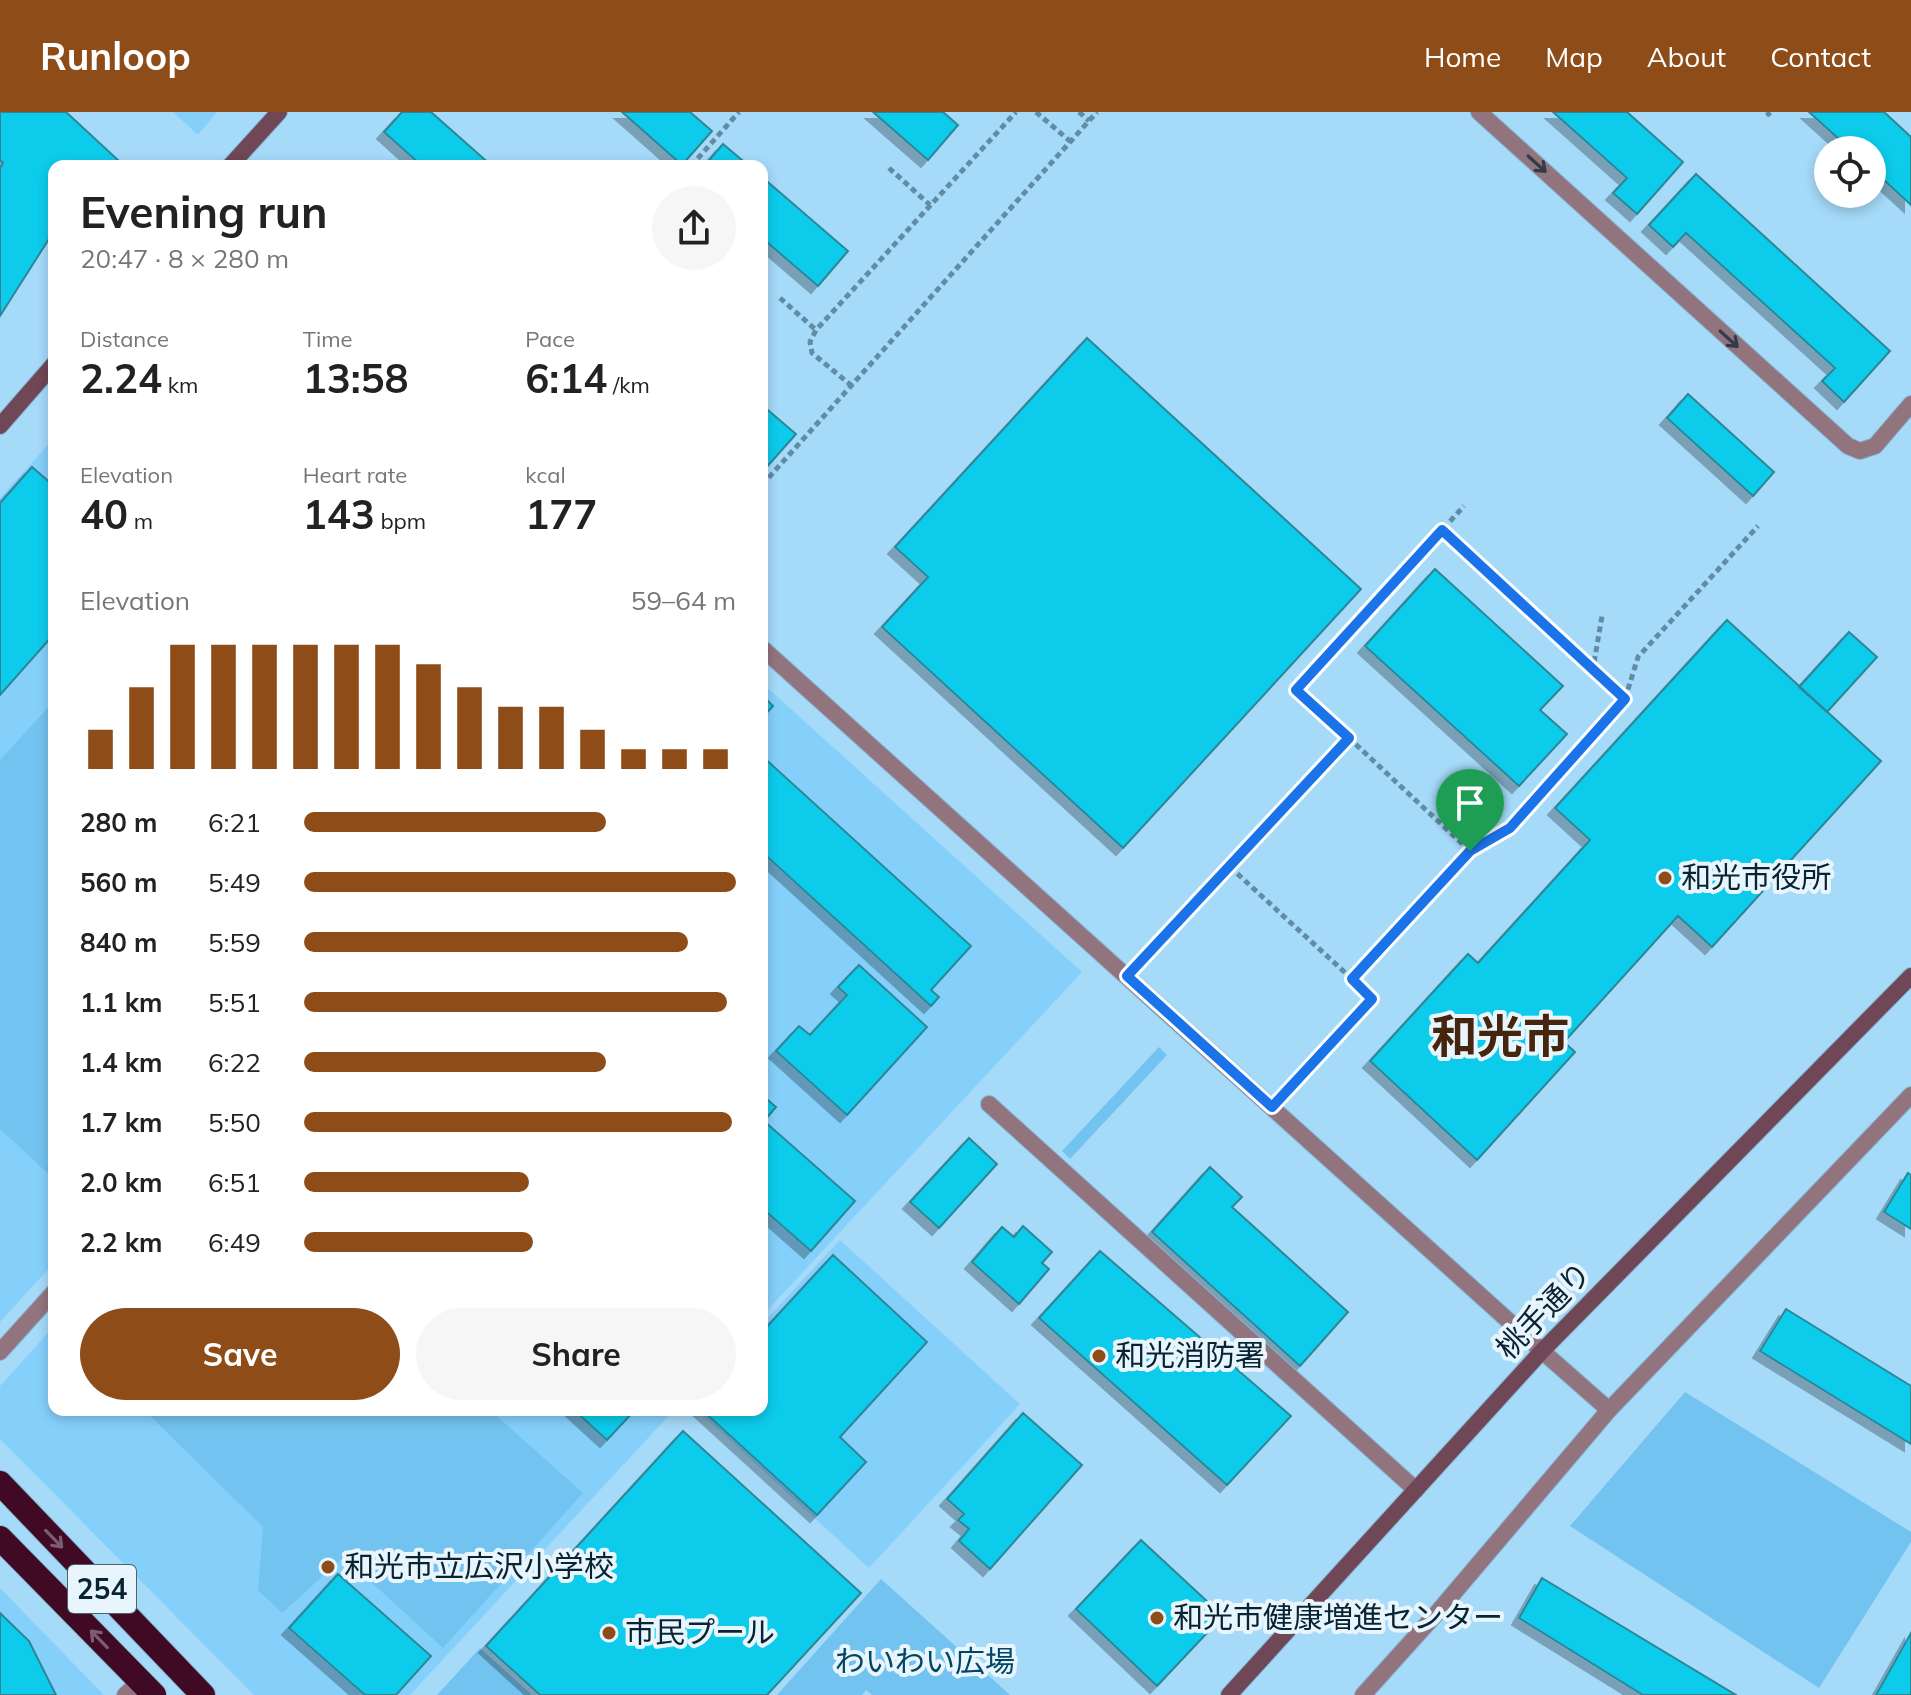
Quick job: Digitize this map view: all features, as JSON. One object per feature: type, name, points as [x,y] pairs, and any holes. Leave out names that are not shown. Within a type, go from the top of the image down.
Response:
[{"type":"highway","name":"254","points":[[0,1483],[203,1695]]},
{"type":"highway","name":"254","points":[[0,1538],[139,1690]]},
{"type":"street","points":[[239,160],[279,112]]},
{"type":"street","points":[[1479,112],[1848,446],[1860,451],[1875,446],[1911,404]]},
{"type":"street","points":[[0,426],[48,371]]},
{"type":"street","points":[[768,653],[1609,1410]]},
{"type":"street","name":"桃手通り","points":[[1229,1695],[1542,1351],[1911,976]]},
{"type":"street","points":[[1363,1695],[1609,1410],[1911,1095]]},
{"type":"street","points":[[989,1104],[1416,1490]]},
{"type":"street","points":[[0,1352],[48,1299]]},
{"type":"path","points":[[696,160],[739,112]]},
{"type":"path","points":[[852,386],[812,353],[810,342],[816,330],[1016,112]]},
{"type":"path","points":[[1036,112],[1071,142]]},
{"type":"path","points":[[1079,112],[1089,121]]},
{"type":"path","points":[[768,478],[1097,112]]},
{"type":"path","points":[[889,168],[930,205]]},
{"type":"path","points":[[780,298],[816,330]]},
{"type":"path","points":[[1464,506],[1296,690],[1470,851]]},
{"type":"path","points":[[1352,979],[1470,851],[1510,828],[1625,699],[1638,657],[1758,526]]},
{"type":"path","points":[[1442,530],[1625,699]]},
{"type":"path","points":[[1593,669],[1602,616]]},
{"type":"path","points":[[1127,976],[1349,738]]},
{"type":"path","points":[[1229,866],[1372,999],[1272,1107]]},
{"type":"shaded area","points":[[173,112],[217,112],[198,135]]},
{"type":"shaded area","points":[[48,445],[48,1270],[0,1322],[0,498]]},
{"type":"shaded area","points":[[768,688],[1082,972],[768,1310]]},
{"type":"shaded area","points":[[840,1240],[1020,1404],[869,1568],[704,1416],[768,1416],[768,1318]]},
{"type":"shaded area","name":"和光市立広沢小学校","points":[[48,1333],[48,1416],[668,1416],[410,1695],[254,1695],[0,1439],[0,1386]]},
{"type":"shaded area","points":[[0,1588],[103,1694],[102,1695],[0,1695]]},
{"type":"green space","points":[[48,708],[48,1173],[0,1129],[0,760]]},
{"type":"green space","points":[[1159,1047],[1167,1055],[1070,1159],[1062,1151]]},
{"type":"green space","points":[[1685,1392],[1911,1532],[1911,1542],[1819,1688],[1570,1526]]},
{"type":"green space","points":[[150,1416],[497,1416],[583,1493],[443,1648],[344,1557],[282,1613],[258,1590],[263,1527]]},
{"type":"green space","name":"わいわい広場","points":[[881,1579],[1010,1695],[872,1695],[866,1690],[862,1695],[777,1695]]},
{"type":"green space","points":[[480,1648],[532,1695],[437,1695]]},
{"type":"building","points":[[0,112],[66,112],[118,160],[48,160],[48,240],[0,316],[0,168],[3,163],[0,160]]},
{"type":"building","points":[[402,112],[431,112],[485,160],[415,160],[384,132]]},
{"type":"building","points":[[622,112],[690,112],[712,131],[686,160],[676,160]]},
{"type":"building","points":[[873,112],[943,112],[958,125],[928,160]]},
{"type":"building","points":[[1553,112],[1627,112],[1683,162],[1637,214],[1613,193],[1627,178]]},
{"type":"building","points":[[1809,112],[1884,112],[1911,137],[1911,205],[1886,182],[1886,136],[1836,136]]},
{"type":"building","points":[[723,144],[742,160],[709,160]]},
{"type":"building","points":[[1696,174],[1890,351],[1844,402],[1822,381],[1835,368],[1686,233],[1673,247],[1649,225]]},
{"type":"building","points":[[768,182],[848,251],[818,286],[768,243]]},
{"type":"building","points":[[1087,338],[1361,589],[1123,848],[882,627],[928,577],[895,547]]},
{"type":"building","points":[[1688,394],[1774,472],[1753,496],[1667,418]]},
{"type":"building","points":[[768,410],[796,434],[768,466]]},
{"type":"building","points":[[32,467],[48,481],[48,641],[0,695],[0,503]]},
{"type":"building","points":[[1435,569],[1563,686],[1540,710],[1567,734],[1519,786],[1365,646]]},
{"type":"building","name":"和光市役所","points":[[1727,620],[1881,761],[1712,947],[1678,916],[1564,1042],[1575,1052],[1477,1160],[1370,1061],[1468,954],[1478,963],[1590,840],[1555,808]]},
{"type":"building","points":[[1849,632],[1877,657],[1827,712],[1799,687]]},
{"type":"building","points":[[768,761],[971,946],[931,990],[939,997],[931,1006],[768,857]]},
{"type":"building","points":[[859,965],[927,1027],[847,1115],[776,1051],[799,1026],[810,1035],[847,995],[838,987]]},
{"type":"building","points":[[768,1100],[776,1107],[768,1116]]},
{"type":"building","points":[[768,1125],[855,1201],[811,1251],[768,1213]]},
{"type":"building","points":[[969,1138],[997,1164],[939,1228],[910,1202]]},
{"type":"building","points":[[1210,1167],[1242,1197],[1232,1207],[1348,1312],[1300,1366],[1152,1232]]},
{"type":"building","points":[[1908,1173],[1911,1175],[1911,1229],[1884,1212]]},
{"type":"building","points":[[1023,1226],[1052,1252],[1042,1263],[1049,1269],[1019,1304],[972,1262],[1002,1227],[1014,1237]]},
{"type":"building","points":[[1100,1251],[1291,1416],[1227,1485],[1039,1318]]},
{"type":"building","points":[[833,1255],[927,1342],[840,1437],[866,1462],[817,1515],[709,1416],[768,1416],[768,1325]]},
{"type":"building","points":[[1786,1309],[1911,1386],[1911,1444],[1760,1351]]},
{"type":"building","points":[[1023,1413],[1082,1465],[990,1569],[959,1541],[969,1529],[958,1520],[964,1514],[947,1499]]},
{"type":"building","points":[[581,1416],[629,1416],[607,1440]]},
{"type":"building","points":[[683,1431],[861,1593],[767,1695],[540,1695],[486,1646]]},
{"type":"building","points":[[1141,1540],[1223,1616],[1157,1686],[1076,1609]]},
{"type":"building","points":[[338,1574],[431,1656],[396,1695],[365,1695],[289,1628]]},
{"type":"building","points":[[1542,1578],[1736,1695],[1643,1695],[1519,1618]]},
{"type":"building","points":[[0,1613],[29,1641],[56,1695],[0,1695]]},
{"type":"building","points":[[1911,1633],[1911,1695],[1876,1695]]},
{"type":"place","name":"和光市役所","points":[[1665,878]]},
{"type":"place","name":"和光消防署","points":[[1099,1356]]},
{"type":"place","name":"和光市立広沢小学校","points":[[328,1567]]},
{"type":"place","name":"和光市健康増進センター","points":[[1157,1618]]},
{"type":"place","name":"市民プール","points":[[609,1633]]},
{"type":"district","name":"和光市","points":[[1500,1037]]},
{"type":"route","points":[[1442,530],[1625,699],[1510,828],[1470,851],[1352,979],[1372,999],[1272,1107],[1127,976],[1349,738],[1296,690],[1442,530]]}]
